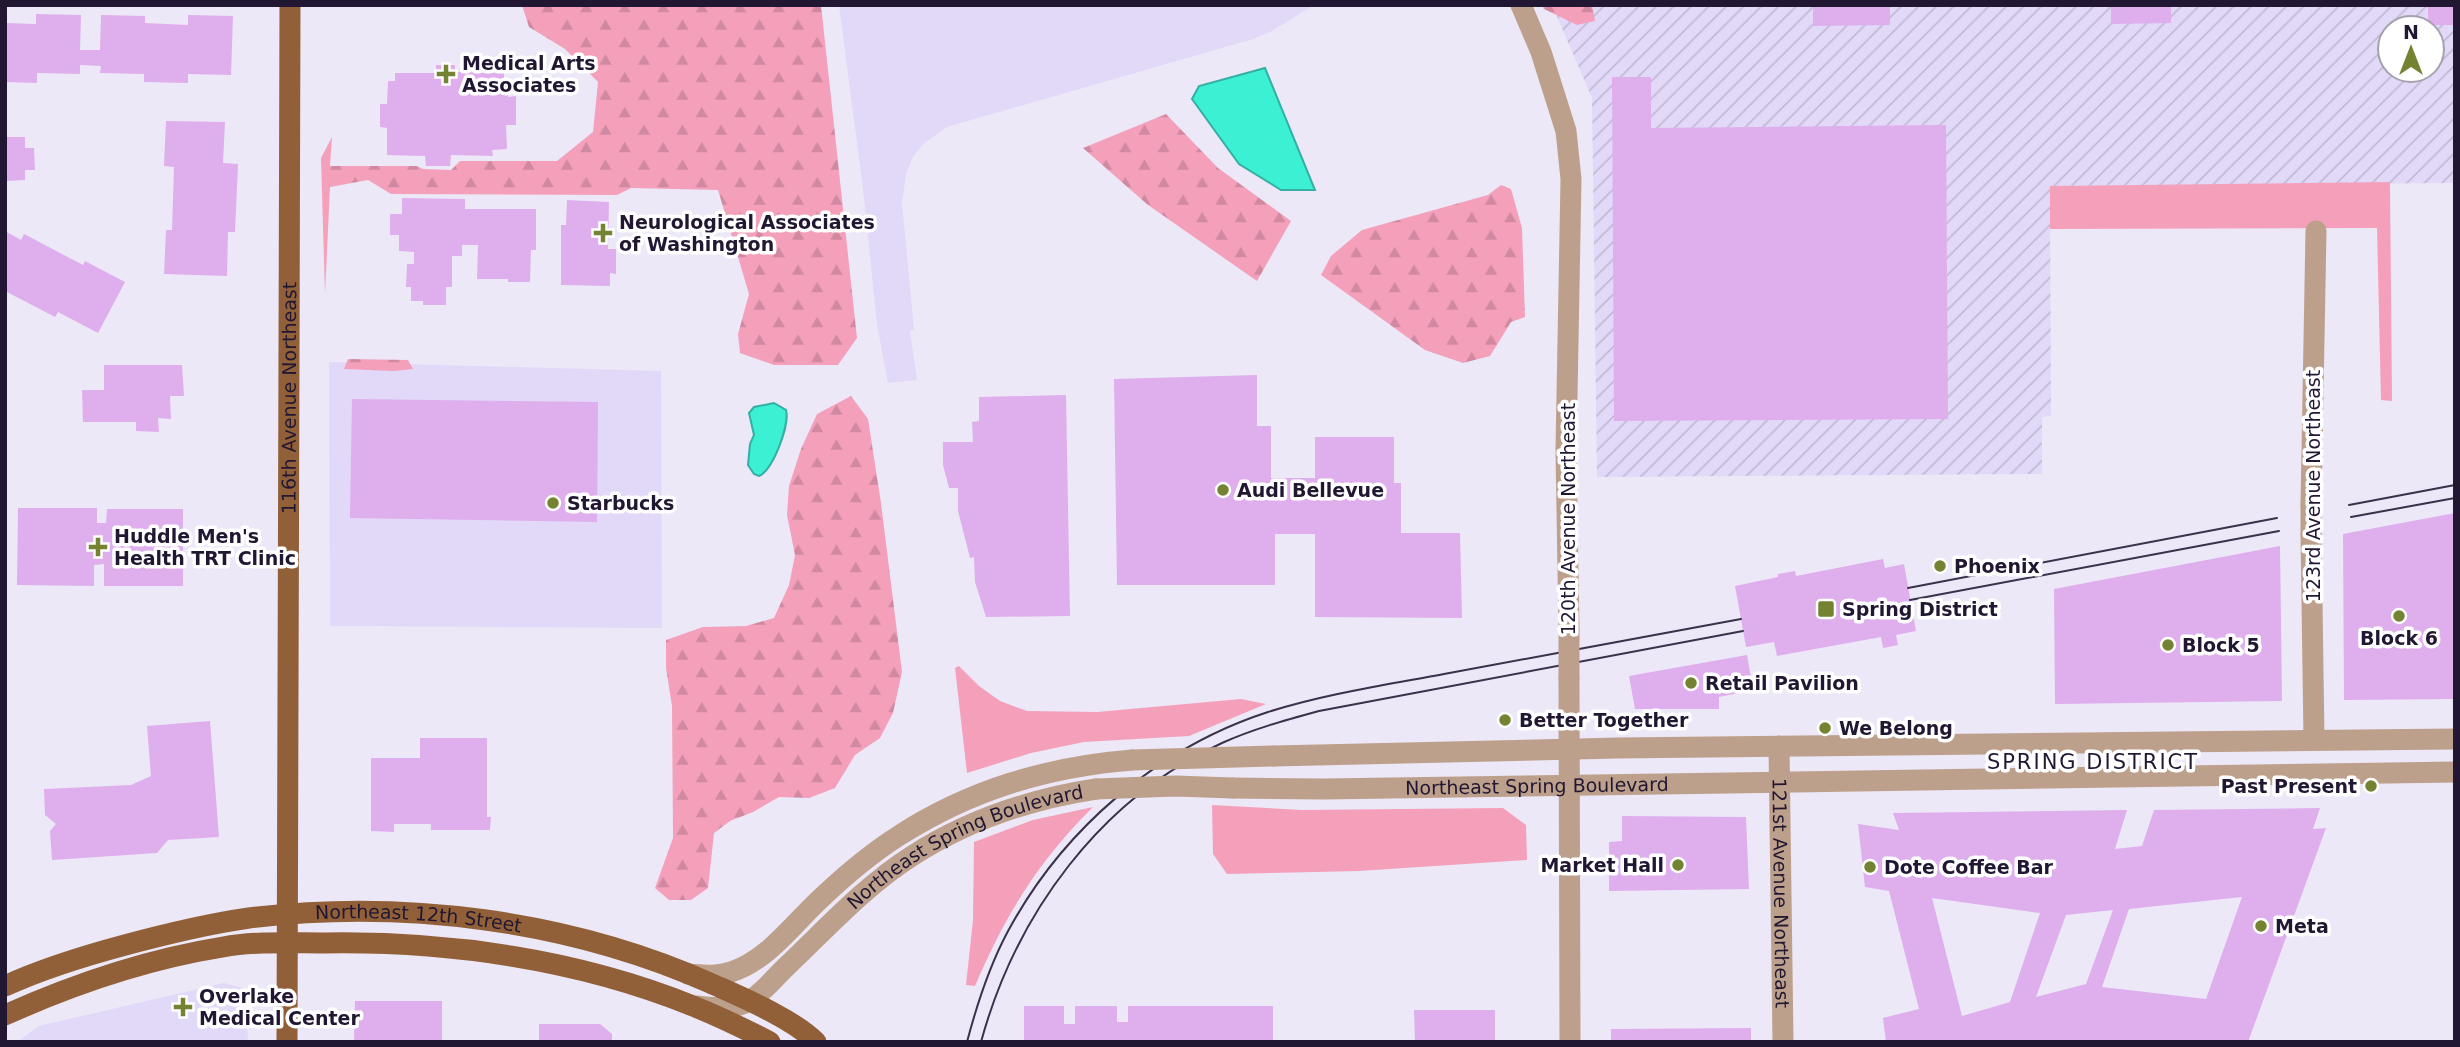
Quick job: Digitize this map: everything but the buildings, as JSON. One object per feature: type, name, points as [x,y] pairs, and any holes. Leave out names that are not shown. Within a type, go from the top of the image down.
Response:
[{"type":"main road","name":"116th Avenue Northeast","points":[[287,1042],[290,5]]},
{"type":"main road","name":"Northeast 12th Street","points":[[5,986],[32,973],[67,962],[216,923],[333,913],[424,915],[505,923],[610,947],[688,974],[750,1001],[816,1042]]},
{"type":"main road","name":"Northeast 12th Street","points":[[5,1014],[64,989],[159,961],[223,947],[287,943],[392,943],[486,953],[580,971],[691,1005],[771,1042]]},
{"type":"street","name":"120th Avenue Northeast","points":[[1521,5],[1541,52],[1566,131],[1571,179],[1566,450],[1570,1042]]},
{"type":"street","name":"123rd Avenue Northeast","points":[[2314,740],[2311,504],[2316,231]]},
{"type":"street","name":"Northeast Spring Boulevard","points":[[688,974],[714,976],[731,972],[760,957],[834,886],[880,849],[928,818],[984,792],[1044,772],[1086,764],[1132,760],[1569,749],[2455,739]]},
{"type":"street","name":"121st Avenue Northeast","points":[[1779,746],[1783,1042]]},
{"type":"street","name":"Northeast Spring Boulevard","points":[[750,1001],[840,914],[883,877],[931,844],[986,818],[1031,802],[1096,789],[1142,786],[1301,789],[2455,772]]},
{"type":"street","points":[[691,1005],[724,1007],[750,1001]]},
{"type":"shaded area","points":[[839,5],[1314,5],[1270,32],[1253,39],[947,127],[923,144],[913,157],[906,174],[902,203],[914,330],[910,331],[917,380],[888,383],[877,324]]},
{"type":"shaded area","points":[[1552,5],[2455,5],[2455,183],[2050,186],[2051,416],[2042,417],[2042,474],[1597,477],[1592,98]]},
{"type":"shaded area","points":[[1265,68],[1315,190],[1281,190],[1239,164],[1192,99],[1199,86]]},
{"type":"shaded area","points":[[329,362],[661,371],[662,628],[330,626]]},
{"type":"shaded area","points":[[774,403],[786,410],[787,417],[775,456],[759,476],[754,474],[748,465],[750,444],[754,435],[749,413],[754,407]]},
{"type":"shaded area","name":"Overlake Medical Center","points":[[224,983],[246,989],[248,1042],[17,1042],[39,1026]]},
{"type":"green space","points":[[522,5],[821,5],[857,338],[838,365],[774,365],[740,353],[738,334],[749,294],[718,190],[631,188],[617,195],[391,194],[368,180],[330,187],[325,294],[321,158],[332,137],[330,166],[417,166],[423,169],[451,170],[460,161],[557,161],[593,132],[598,82],[565,49],[529,27]]},
{"type":"green space","points":[[1542,5],[1592,5],[1595,21],[1577,25],[1544,9]]},
{"type":"green space","points":[[1166,114],[1218,168],[1291,221],[1257,281],[1148,205],[1083,148]]},
{"type":"green space","points":[[2390,182],[2392,401],[2381,400],[2377,228],[2050,229],[2050,186]]},
{"type":"green space","points":[[1501,185],[1511,189],[1522,228],[1525,317],[1511,322],[1490,356],[1463,363],[1425,350],[1321,275],[1331,256],[1362,230],[1488,195]]},
{"type":"green space","points":[[348,359],[408,360],[413,369],[344,369]]},
{"type":"green space","points":[[851,396],[868,419],[881,503],[902,672],[893,713],[880,738],[855,755],[835,788],[809,798],[779,797],[730,821],[714,833],[708,888],[691,900],[669,900],[655,888],[673,838],[672,706],[666,668],[666,640],[703,627],[746,626],[774,618],[789,585],[795,555],[787,515],[789,486],[801,449],[817,414]]},
{"type":"green space","points":[[959,666],[979,686],[1000,701],[1027,711],[1097,712],[1241,699],[1266,704],[1189,736],[1084,742],[1031,753],[967,773],[955,668]]},
{"type":"green space","points":[[1212,805],[1302,810],[1503,808],[1526,825],[1527,860],[1359,871],[1227,874],[1213,854]]},
{"type":"green space","points":[[1093,807],[1039,869],[1011,912],[975,986],[966,985],[973,920],[974,842],[1033,820]]},
{"type":"tram line","points":[[2349,505],[2455,485]]},
{"type":"tram line","points":[[2351,517],[2455,498]]},
{"type":"tram line","points":[[1908,588],[2277,518]]},
{"type":"tram line","points":[[1910,600],[2279,531]]},
{"type":"tram line","points":[[967,1042],[984,986],[1007,933],[1029,895],[1055,860],[1084,827],[1116,797],[1188,747],[1268,712],[1311,700],[1741,619]]},
{"type":"tram line","points":[[981,1042],[996,995],[1016,949],[1040,906],[1069,866],[1101,828],[1138,795],[1178,767],[1222,743],[1319,711],[1743,631]]},
{"type":"place","name":"Medical Arts Associates","points":[[446,74]]},
{"type":"place","name":"Neurological Associates of Washington","points":[[603,233]]},
{"type":"place","name":"Audi Bellevue","points":[[1223,490]]},
{"type":"place","name":"Starbucks","points":[[553,503]]},
{"type":"place","name":"Huddle Men's Health TRT Clinic","points":[[98,547]]},
{"type":"place","name":"Phoenix","points":[[1940,566]]},
{"type":"place","name":"Spring District","points":[[1826,609]]},
{"type":"place","name":"Block 6","points":[[2399,616]]},
{"type":"place","name":"Block 5","points":[[2168,645]]},
{"type":"place","name":"Retail Pavilion","points":[[1691,683]]},
{"type":"place","name":"Better Together","points":[[1505,720]]},
{"type":"place","name":"We Belong","points":[[1825,728]]},
{"type":"place","name":"Past Present","points":[[2371,786]]},
{"type":"place","name":"Market Hall","points":[[1678,865]]},
{"type":"place","name":"Dote Coffee Bar","points":[[1870,867]]},
{"type":"place","name":"Meta","points":[[2261,926]]},
{"type":"place","name":"Overlake Medical Center","points":[[183,1007]]},
{"type":"district","name":"SPRING DISTRICT","points":[[2093,762]]}]
